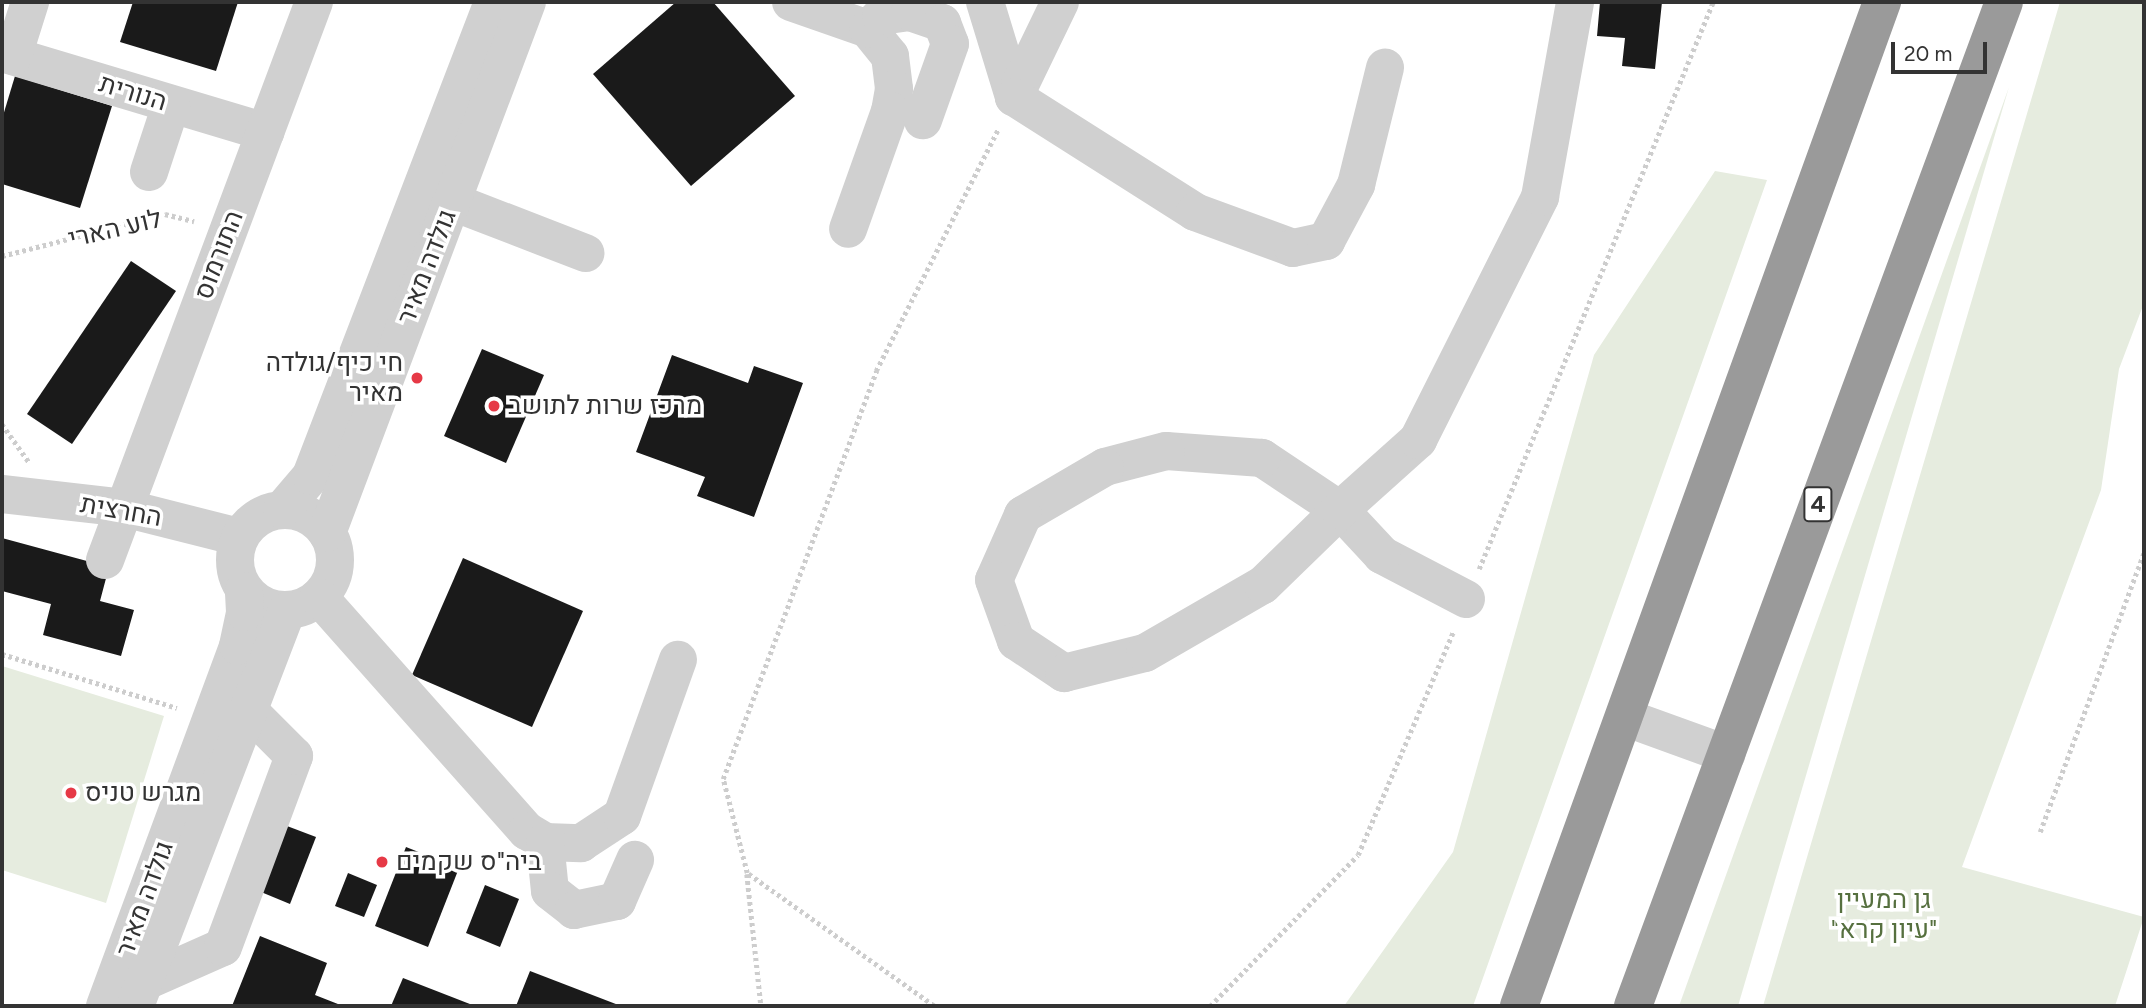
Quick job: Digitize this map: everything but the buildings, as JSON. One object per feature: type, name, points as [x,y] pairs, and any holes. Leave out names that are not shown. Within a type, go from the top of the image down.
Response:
[{"type":"highway","points":[[1519,1006],[1882,2]]},
{"type":"highway","name":"4","points":[[1633,1006],[2004,2]]},
{"type":"street","points":[[7,54],[30,2]]},
{"type":"street","name":"התורמוס","points":[[105,560],[314,2]]},
{"type":"street","name":"גולדה מאיר","points":[[105,1006],[238,646],[245,612],[244,592],[234,563],[239,537],[258,517],[282,510],[311,476],[493,2]]},
{"type":"street","name":"גולדה מאיר","points":[[140,994],[249,711],[303,604],[333,578],[336,558],[327,533],[527,2]]},
{"type":"street","points":[[791,2],[868,29],[890,56],[894,89],[848,229]]},
{"type":"street","points":[[985,2],[1014,97],[1195,212],[1293,248],[1326,241],[1356,185],[1385,68]]},
{"type":"street","points":[[1014,97],[1060,2]]},
{"type":"street","points":[[1466,599],[1382,555],[1340,510],[1262,458],[1166,451],[1105,467],[1023,515],[994,580],[1016,641],[1064,673],[1145,653],[1264,585],[1340,510],[1418,440],[1540,197],[1575,2]]},
{"type":"street","points":[[868,29],[881,16],[910,12],[942,23],[950,44],[923,120]]},
{"type":"street","name":"הנורית","points":[[7,54],[265,132]]},
{"type":"street","points":[[149,173],[171,105]]},
{"type":"street","points":[[453,202],[585,253]]},
{"type":"street","name":"החרצית","points":[[2,494],[124,508],[239,537]]},
{"type":"street","points":[[282,510],[299,512],[327,533]]},
{"type":"street","points":[[244,592],[270,609],[303,604],[527,831],[545,842],[581,843],[622,816],[678,660]]},
{"type":"street","points":[[140,994],[223,947],[294,756],[249,711]]},
{"type":"street","points":[[1624,717],[1726,754]]},
{"type":"street","points":[[545,842],[550,891],[574,910],[617,901],[635,860]]},
{"type":"path","points":[[1210,1006],[1358,855],[1713,2]]},
{"type":"path","points":[[761,1006],[747,873],[723,779],[876,371],[1014,97]]},
{"type":"path","name":"לוע הארי","points":[[2,256],[165,214],[229,229]]},
{"type":"path","points":[[2039,832],[2144,552]]},
{"type":"path","points":[[2,654],[212,719]]},
{"type":"path","points":[[747,873],[934,1006]]},
{"type":"green space","name":"גן המעיין \"עיון קרא\"","points":[[2060,2],[2144,2],[2144,303],[2119,369],[2101,490],[1962,867],[2144,917],[2115,1006],[1763,1006]]},
{"type":"green space","points":[[2009,87],[1738,1006],[1679,1006]]},
{"type":"green space","points":[[1715,171],[1767,180],[1473,1006],[1344,1006],[1453,852],[1594,355]]},
{"type":"green space","name":"מגרש טניס","points":[[2,666],[164,716],[106,903],[2,870]]},
{"type":"place","name":"חי כיף/גולדה מאיר","points":[[417,378]]},
{"type":"place","name":"מרכז שרות לתושב","points":[[494,406]]},
{"type":"place","name":"מגרש טניס","points":[[71,793]]},
{"type":"place","name":"ביה\"ס שקמים","points":[[382,862]]}]
